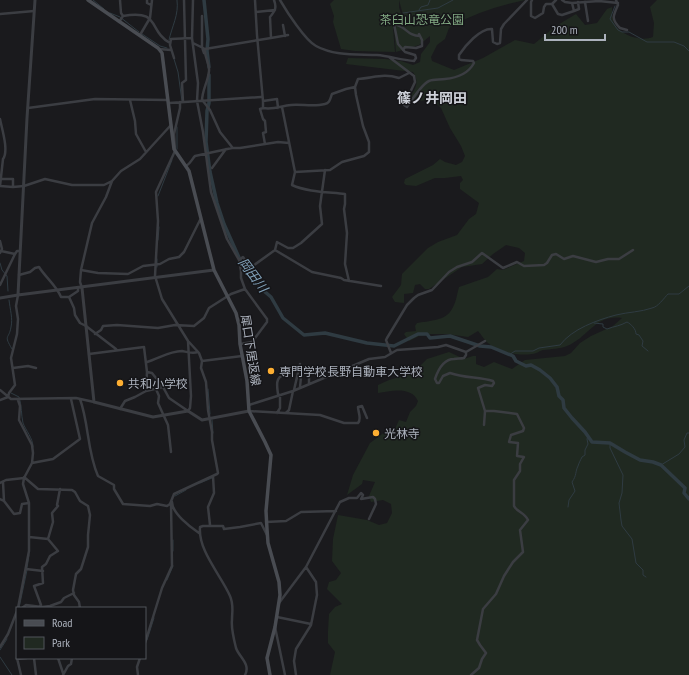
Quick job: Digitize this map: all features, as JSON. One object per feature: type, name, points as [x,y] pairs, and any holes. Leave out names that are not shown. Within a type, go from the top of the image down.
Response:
[{"type":"main road","points":[[90,1],[159,48]]},
{"type":"main road","name":"犀口下居返線","points":[[159,48],[163,58],[175,151],[189,171],[200,220],[214,270],[236,313],[247,381],[249,411],[266,442],[271,455],[266,522],[267,536],[279,582],[277,617],[267,658],[270,675]]},
{"type":"street","points":[[0,400],[8,397],[15,385],[10,358],[17,334],[18,319],[16,306],[18,295],[35,0]]},
{"type":"street","points":[[120,0],[121,13],[123,16]]},
{"type":"street","points":[[147,0],[147,3],[151,6]]},
{"type":"street","points":[[140,35],[150,18],[152,0]]},
{"type":"street","points":[[80,399],[86,418],[90,454],[96,472],[98,476],[114,485],[114,489],[122,504],[150,506],[157,504],[167,506],[174,494],[213,477],[218,473],[208,410],[206,382],[201,368],[202,361],[198,352],[188,341],[162,299],[155,278],[157,264],[155,250],[158,221],[156,192],[175,151],[174,134],[182,102],[182,83],[186,80],[184,0]]},
{"type":"street","points":[[193,0],[192,38],[197,79],[197,101],[208,153],[211,192],[227,239],[239,260],[241,278],[246,289],[267,319],[267,322],[252,342],[240,344]]},
{"type":"street","points":[[255,0],[263,101],[263,108],[260,109],[265,121],[266,132],[263,133],[265,144]]},
{"type":"street","points":[[271,38],[270,17],[275,10],[276,4],[274,0]]},
{"type":"street","points":[[280,0],[303,33],[316,46],[340,53],[389,56],[411,61],[415,60],[415,55],[405,52],[403,50],[397,41],[394,24],[402,26],[411,35],[420,35],[422,40],[422,46],[416,48],[407,47],[403,50]]},
{"type":"street","points":[[389,56],[414,76],[415,82],[405,103],[405,107],[408,106],[411,100],[429,81],[460,76],[473,65],[474,62],[471,60],[459,59],[459,55],[474,37],[490,28],[493,31],[493,42],[498,44],[500,41],[501,29],[504,24],[527,0]]},
{"type":"street","points":[[532,0],[531,16],[535,18],[543,13],[546,4],[552,4],[556,0]]},
{"type":"street","points":[[562,0],[572,3],[617,1],[613,19],[620,28],[627,30]]},
{"type":"street","points":[[552,4],[556,12],[560,15],[579,9],[578,2]]},
{"type":"street","points":[[585,2],[588,21]]},
{"type":"street","points":[[572,3],[574,11]]},
{"type":"street","points":[[256,12],[275,10]]},
{"type":"street","points":[[0,14],[34,11]]},
{"type":"street","points":[[119,22],[123,16],[131,15],[150,18],[163,38],[169,43],[170,50],[174,58]]},
{"type":"street","points":[[202,16],[204,48],[209,71],[202,95],[202,101],[210,110],[220,132],[232,148]]},
{"type":"street","points":[[193,42],[204,48],[210,48],[286,36],[283,25]]},
{"type":"street","points":[[169,43],[171,39],[192,38]]},
{"type":"street","points":[[159,48],[170,50]]},
{"type":"street","points":[[295,172],[330,170],[342,162],[358,159],[367,155],[369,152],[368,142],[355,87],[358,79],[384,75],[399,78],[409,73]]},
{"type":"street","points":[[263,108],[269,109],[291,105],[326,104],[330,100],[332,94],[355,87]]},
{"type":"street","points":[[28,108],[95,99],[182,102],[262,97]]},
{"type":"street","points":[[263,101],[277,98],[278,108]]},
{"type":"street","points":[[130,100],[135,120],[136,134],[146,152]]},
{"type":"street","points":[[282,107],[295,172],[292,184],[296,187],[322,192],[345,194],[344,209],[347,233],[345,264],[349,281]]},
{"type":"street","points":[[0,119],[5,156],[2,159],[0,186],[24,186],[45,179],[72,185],[99,186],[112,181]]},
{"type":"street","points":[[94,402],[86,326],[80,288],[81,270],[92,223],[106,197],[112,181],[121,171],[140,159],[171,124]]},
{"type":"street","points":[[186,166],[195,156],[208,153],[232,148],[278,142],[289,143]]},
{"type":"street","points":[[212,168],[226,149]]},
{"type":"street","points":[[239,260],[243,257],[250,268],[275,250],[277,242],[288,248],[293,248],[322,224],[320,206],[325,170]]},
{"type":"street","points":[[1,179],[13,179],[13,187]]},
{"type":"street","points":[[81,270],[98,274],[128,274],[137,268],[157,264],[182,255],[200,220]]},
{"type":"street","points":[[0,241],[2,249],[0,252],[15,254]]},
{"type":"street","points":[[275,250],[312,272],[349,281],[381,286]]},
{"type":"street","points":[[391,353],[386,340],[407,305],[418,295],[432,290],[449,272],[457,267],[472,262],[482,253],[503,268],[517,262],[524,266],[544,265],[552,255],[556,254],[564,259],[573,256],[596,262],[619,258],[632,250]]},
{"type":"street","points":[[0,285],[16,251],[20,251]]},
{"type":"street","points":[[19,275],[30,272],[39,267],[61,297],[69,297],[80,288]]},
{"type":"street","points":[[0,298],[214,270]]},
{"type":"street","points":[[96,334],[103,326],[117,325],[158,328],[175,325],[194,326],[204,318],[209,308],[227,296],[246,289]]},
{"type":"street","points":[[69,297],[77,320],[116,350]]},
{"type":"street","points":[[188,341],[191,396],[190,408],[188,411]]},
{"type":"street","points":[[484,425],[485,411],[478,388],[485,385],[492,386],[494,383],[492,381],[476,377],[458,376],[450,373],[443,376],[439,383],[435,380],[439,369],[444,362],[453,358],[464,358],[466,352],[485,341]]},
{"type":"street","points":[[248,405],[300,388],[369,359],[385,357],[398,350],[446,345],[466,352]]},
{"type":"street","points":[[89,354],[144,347],[148,372],[146,391]]},
{"type":"street","points":[[146,362],[181,351],[198,352]]},
{"type":"street","points":[[202,361],[242,356]]},
{"type":"street","points":[[286,413],[289,410],[300,364]]},
{"type":"street","points":[[13,368],[28,366],[36,368]]},
{"type":"street","points":[[277,413],[280,408],[278,379],[279,376],[284,375],[284,368]]},
{"type":"street","points":[[309,370],[309,384]]},
{"type":"street","points":[[148,372],[152,373],[163,387],[169,398],[202,420],[249,411],[320,415],[344,423],[358,423],[360,421],[358,407],[362,406],[367,418]]},
{"type":"street","points":[[298,376],[301,377],[300,388]]},
{"type":"street","points":[[120,409],[126,400],[146,391],[163,387]]},
{"type":"street","points":[[156,389],[159,396],[158,403],[170,435],[171,452]]},
{"type":"street","points":[[0,390],[11,399],[80,399],[153,417],[188,411]]},
{"type":"street","points":[[32,463],[53,459],[80,439],[71,399]]},
{"type":"street","points":[[18,400],[20,406],[20,420],[32,445],[32,463],[24,477],[23,484],[29,503],[29,551],[18,607]]},
{"type":"street","points":[[471,675],[479,668],[486,653],[477,640],[483,609],[496,594],[504,576],[513,562],[523,552],[520,530],[528,520],[514,506],[514,480],[520,471],[520,464],[524,457],[517,456],[518,443],[509,442],[512,436],[523,432],[524,428],[518,414],[485,411]]},
{"type":"street","points":[[4,501],[1,482],[24,477]]},
{"type":"street","points":[[24,477],[38,489],[72,490],[80,501],[86,504],[89,509],[88,547],[81,569],[76,574],[74,593],[80,607]]},
{"type":"street","points":[[210,526],[208,507],[214,493],[213,477]]},
{"type":"street","points":[[48,539],[52,522],[52,512],[58,506],[60,489]]},
{"type":"street","points":[[278,604],[306,567],[340,502],[349,498],[357,498],[361,493],[361,498],[373,497],[376,501],[369,519]]},
{"type":"street","points":[[0,499],[4,501],[14,514],[20,513],[22,504],[29,503]]},
{"type":"street","points":[[171,501],[172,507],[185,522],[199,532],[215,571],[230,596],[233,610],[232,625],[236,646],[243,657],[247,668],[245,675]]},
{"type":"street","points":[[146,640],[162,588],[172,566],[171,501]]},
{"type":"street","points":[[266,522],[286,521],[300,512],[336,511]]},
{"type":"street","points":[[199,532],[200,527],[223,526],[224,529],[261,523],[267,536]]},
{"type":"street","points":[[29,537],[48,539],[58,551],[49,557],[46,564],[42,567],[43,583],[34,587],[41,604],[39,607]]},
{"type":"street","points":[[296,675],[294,661],[296,649],[311,624],[316,604],[317,587],[312,575],[306,567]]},
{"type":"street","points":[[26,569],[43,571]]},
{"type":"street","points":[[23,607],[26,605],[45,607],[56,604],[74,593]]},
{"type":"street","points":[[0,647],[8,634],[16,614]]},
{"type":"street","points":[[277,617],[311,624]]},
{"type":"street","points":[[275,627],[285,675]]},
{"type":"street","points":[[17,659],[21,675]]},
{"type":"street","points":[[34,659],[36,675]]},
{"type":"street","points":[[58,659],[63,674]]},
{"type":"street","points":[[63,674],[71,664],[72,659]]},
{"type":"street","points":[[138,675],[137,668],[140,659]]},
{"type":"green space","points":[[334,0],[399,0],[401,14],[392,16],[395,52],[355,51],[341,49],[333,22],[334,16],[330,4]]},
{"type":"green space","name":"茶臼山恐竜公園","points":[[399,0],[525,0],[486,11],[449,28],[445,39],[437,45],[431,57],[432,61],[454,70],[483,58],[515,40],[534,44],[556,26],[576,14],[585,25],[597,23],[607,9],[612,7],[613,21],[621,31],[642,39],[653,37],[654,23],[650,7],[657,0],[689,0],[689,675],[330,675],[335,652],[328,643],[329,614],[335,607],[342,604],[327,589],[329,582],[336,580],[341,573],[332,561],[333,539],[338,515],[367,520],[379,525],[387,523],[392,513],[391,504],[383,500],[371,502],[369,496],[375,482],[363,480],[362,484],[347,495],[353,475],[370,443],[389,429],[395,429],[399,420],[406,422],[410,412],[416,406],[418,401],[415,396],[406,391],[378,393],[378,385],[403,376],[418,368],[427,359],[449,352],[464,359],[476,356],[476,364],[484,367],[494,362],[512,369],[525,360],[565,356],[571,353],[580,343],[613,326],[622,318],[613,318],[598,323],[581,338],[567,346],[543,350],[535,354],[527,355],[509,353],[498,349],[487,342],[478,331],[468,337],[447,334],[431,334],[419,336],[409,341],[404,334],[406,332],[416,331],[415,326],[417,323],[436,320],[446,316],[452,309],[459,287],[488,277],[497,269],[503,270],[524,261],[525,253],[519,248],[506,245],[482,264],[462,267],[429,289],[425,289],[420,284],[415,285],[413,293],[404,294],[404,303],[395,302],[392,297],[401,285],[402,274],[428,248],[438,242],[457,235],[469,219],[476,214],[479,203],[460,189],[460,183],[463,180],[461,176],[435,178],[416,186],[406,185],[404,183],[405,179],[433,165],[440,159],[456,165],[462,162],[465,156],[441,108],[438,105],[426,100],[413,102],[410,98],[416,82],[413,72],[346,64],[348,58],[385,59],[401,61],[413,65],[420,62],[421,54],[430,42],[430,36],[419,45],[396,52],[393,17],[403,15]]},
{"type":"waterway","points":[[93,0],[104,9]]},
{"type":"waterway","points":[[169,40],[176,16],[177,0]]},
{"type":"waterway","name":"岡田川","points":[[204,0],[209,67]]},
{"type":"waterway","points":[[419,10],[421,7],[428,5],[430,0]]},
{"type":"waterway","points":[[403,13],[438,8],[453,0]]},
{"type":"waterway","points":[[615,6],[610,19],[618,30],[622,32],[629,32],[647,42],[674,42],[684,46],[689,51]]},
{"type":"waterway","points":[[110,13],[120,17],[139,32]]},
{"type":"waterway","points":[[142,34],[160,46],[167,48]]},
{"type":"waterway","points":[[174,59],[178,72],[182,101]]},
{"type":"waterway","name":"岡田川","points":[[209,75],[209,103],[207,111],[206,142],[210,172],[217,203],[224,224],[241,262],[264,291],[271,297],[283,318],[304,335],[325,333],[367,343],[394,346],[418,334],[427,334],[430,338],[450,336],[480,346],[491,347],[513,356],[516,361],[526,366],[531,365],[550,378],[557,387],[559,396],[563,400],[564,408],[592,442],[610,443],[640,460],[661,465],[685,488],[684,493],[689,499]]},
{"type":"waterway","points":[[177,127],[177,149]]},
{"type":"waterway","points":[[158,196],[172,160]]},
{"type":"waterway","points":[[158,240],[159,227]]},
{"type":"waterway","points":[[157,259],[157,267]]},
{"type":"waterway","points":[[0,263],[2,270],[7,276],[8,291]]},
{"type":"waterway","points":[[509,355],[515,351],[533,351],[539,348],[560,345],[571,334],[585,326],[616,315],[654,307],[659,304],[668,294],[679,294],[689,286]]},
{"type":"waterway","points":[[9,300],[12,324],[7,339],[12,349]]},
{"type":"waterway","points":[[594,323],[603,324],[603,327],[607,329],[627,322],[633,327],[636,334],[639,335],[643,341],[642,346],[648,351]]},
{"type":"waterway","points":[[208,389],[210,414]]},
{"type":"waterway","points":[[11,393],[19,397],[23,423],[31,438],[33,447]]},
{"type":"waterway","points":[[212,420],[213,433]]},
{"type":"waterway","points":[[661,465],[679,454],[685,447],[684,440],[687,433],[689,433]]},
{"type":"waterway","points":[[568,507],[569,500],[575,491],[572,482],[580,461],[585,455],[585,450],[588,444],[588,436]]},
{"type":"waterway","points":[[610,443],[610,448],[623,475],[622,493],[619,503],[622,526],[632,539],[636,563],[643,570],[643,575],[646,577]]},
{"type":"waterway","points":[[200,483],[212,478]]},
{"type":"waterway","points":[[175,496],[186,490]]},
{"type":"waterway","points":[[173,540],[173,551]]},
{"type":"waterway","points":[[27,568],[29,555]]},
{"type":"waterway","points":[[167,580],[173,566]]},
{"type":"waterway","points":[[19,607],[27,570]]},
{"type":"waterway","points":[[147,640],[154,618]]},
{"type":"waterway","points":[[0,650],[7,639]]},
{"type":"waterway","points":[[0,657],[12,675]]},
{"type":"place","name":"専門学校長野自動車大学校","points":[[271,371]]},
{"type":"place","name":"共和小学校","points":[[120,383]]},
{"type":"place","name":"光林寺","points":[[376,433]]},
{"type":"district","name":"篠ノ井岡田","points":[[432,98]]}]
